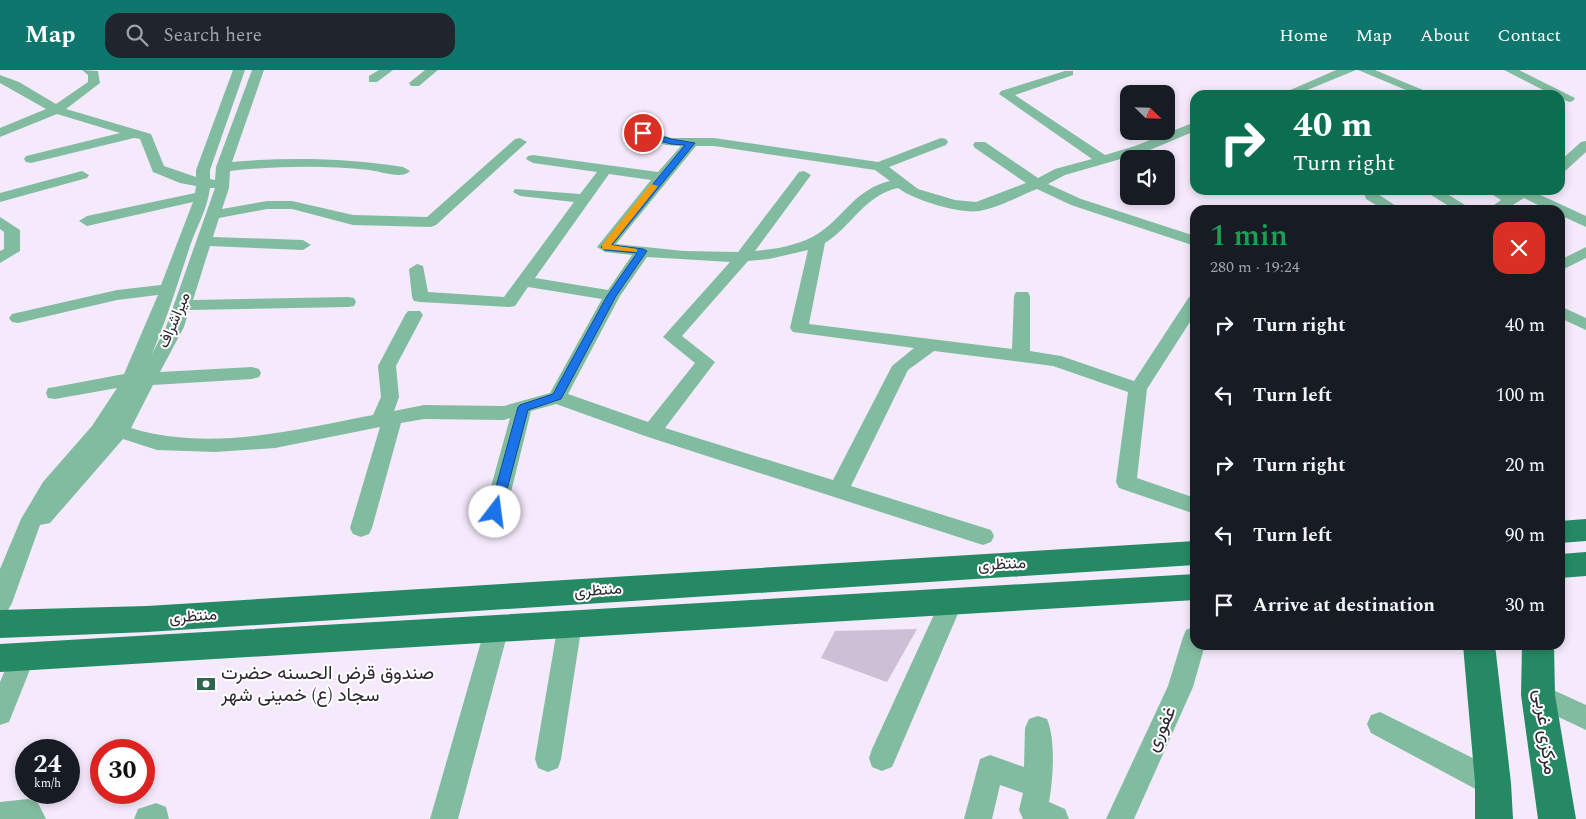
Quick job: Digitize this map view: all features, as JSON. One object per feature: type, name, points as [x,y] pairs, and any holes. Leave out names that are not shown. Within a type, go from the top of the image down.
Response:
[{"type":"main road","points":[[1565,532],[1586,530]]},
{"type":"main road","name":"منتظری","points":[[0,624],[205,615],[842,573],[1190,553]]},
{"type":"main road","points":[[1565,566],[1586,564]]},
{"type":"main road","name":"منتظری","points":[[12,658],[1190,587]]},
{"type":"main road","points":[[194,646],[205,615]]},
{"type":"main road","points":[[1480,650],[1493,783],[1494,819]]},
{"type":"main road","name":"مرکزی غربی","points":[[1538,650],[1538,695],[1557,819]]},
{"type":"street","points":[[0,133],[56,110],[94,84],[94,74],[88,70]]},
{"type":"street","name":"میراشراف","points":[[25,535],[119,431],[184,242],[196,218],[202,190],[203,170],[239,70]]},
{"type":"street","name":"میراشراف","points":[[0,602],[25,535],[39,504],[60,473],[99,432],[175,327],[213,215],[222,175],[258,70]]},
{"type":"street","points":[[373,80],[387,70]]},
{"type":"street","points":[[415,83],[432,70]]},
{"type":"street","points":[[1297,90],[1335,74],[1350,70]]},
{"type":"street","points":[[1364,70],[1416,90]]},
{"type":"street","points":[[1510,70],[1551,90]]},
{"type":"street","points":[[1069,74],[1005,94],[1103,160]]},
{"type":"street","points":[[0,79],[15,85],[56,110],[146,137],[158,169],[185,180],[202,190]]},
{"type":"street","points":[[879,166],[913,192],[968,207],[986,204],[1038,184],[1060,172],[1140,148],[1190,128]]},
{"type":"street","points":[[629,129],[671,142],[714,142],[879,166],[941,142]]},
{"type":"street","points":[[31,160],[134,134]]},
{"type":"street","points":[[213,215],[268,206],[292,205],[353,220],[431,222],[520,142]]},
{"type":"street","points":[[691,143],[605,247],[743,257],[770,254],[797,248],[818,240],[831,231],[880,187],[900,183]]},
{"type":"street","points":[[980,145],[1038,184],[1076,202],[1168,230],[1190,239]]},
{"type":"street","points":[[1565,164],[1586,145]]},
{"type":"street","points":[[533,159],[661,177]]},
{"type":"street","points":[[87,221],[202,190],[222,175],[273,162],[367,164],[403,171]]},
{"type":"street","points":[[417,269],[420,297],[509,302],[606,169]]},
{"type":"street","points":[[0,198],[82,175]]},
{"type":"street","points":[[652,431],[706,362],[672,337],[743,257],[804,175]]},
{"type":"street","points":[[520,192],[584,199]]},
{"type":"street","points":[[1371,195],[1386,205]]},
{"type":"street","points":[[1439,195],[1457,205]]},
{"type":"street","points":[[1502,205],[1519,195]]},
{"type":"street","points":[[1523,195],[1547,205]]},
{"type":"street","points":[[1565,213],[1586,222]]},
{"type":"street","points":[[0,222],[12,230],[12,251],[0,258]]},
{"type":"street","points":[[818,240],[799,328],[1055,360],[1138,389]]},
{"type":"street","points":[[204,241],[303,245]]},
{"type":"street","points":[[557,397],[612,296],[643,251]]},
{"type":"street","points":[[1565,263],[1586,252]]},
{"type":"street","points":[[524,282],[612,296]]},
{"type":"street","points":[[18,318],[117,295],[169,288]]},
{"type":"street","points":[[1021,356],[1022,296]]},
{"type":"street","points":[[182,305],[348,302]]},
{"type":"street","points":[[1190,309],[1138,389],[1126,482],[1190,504]]},
{"type":"street","points":[[1565,314],[1586,326]]},
{"type":"street","points":[[361,528],[387,419],[390,397],[388,366],[414,315]]},
{"type":"street","points":[[840,490],[901,366],[930,345]]},
{"type":"street","points":[[55,393],[138,379],[252,373]]},
{"type":"street","points":[[119,431],[157,443],[215,445],[275,441],[424,412],[504,413],[557,397],[652,431],[983,536]]},
{"type":"street","points":[[495,512],[524,407]]},
{"type":"street","points":[[882,758],[951,602]]},
{"type":"street","points":[[548,759],[570,624]]},
{"type":"street","points":[[444,819],[497,628]]},
{"type":"street","name":"غفوری","points":[[1120,819],[1180,687],[1191,650]]},
{"type":"street","points":[[0,713],[12,658]]},
{"type":"street","points":[[1538,695],[1586,718]]},
{"type":"street","points":[[1380,724],[1493,783]]},
{"type":"street","points":[[1038,728],[1038,785],[1033,810],[1055,819]]},
{"type":"street","points":[[978,819],[990,768],[1038,785]]},
{"type":"street","points":[[0,816],[28,812],[32,819]]},
{"type":"building","points":[[917,629],[887,682],[821,658],[835,631]]},
{"type":"slow traffic","points":[[634,251],[605,247],[654,186]]},
{"type":"place","name":"صندوق قرض الحسنه حضرت سجاد (ع) خمینی شهر","points":[[206,684]]},
{"type":"route","points":[[495,512],[524,407],[557,397],[612,296],[643,251],[605,247],[691,143],[671,142],[643,133]]}]
